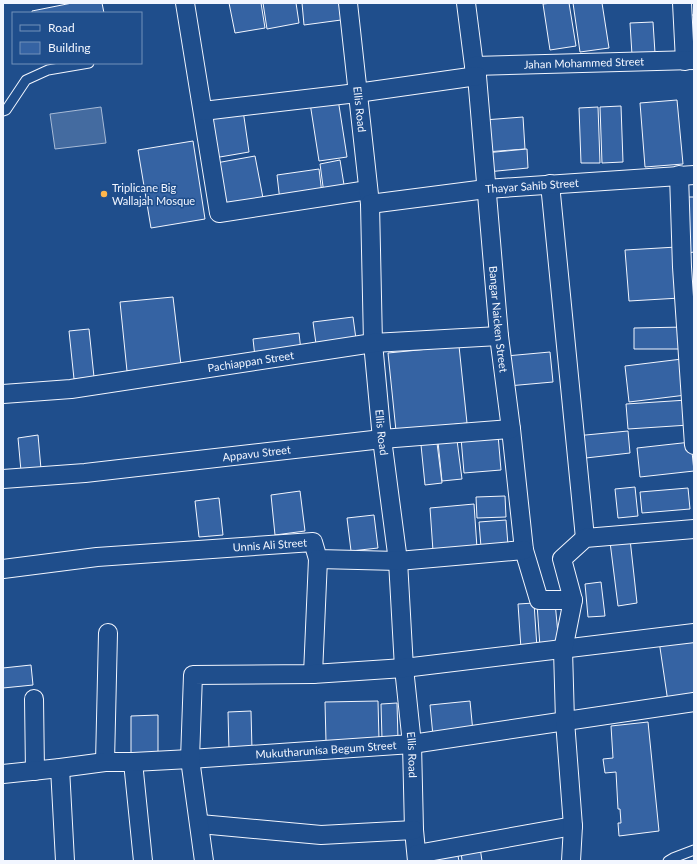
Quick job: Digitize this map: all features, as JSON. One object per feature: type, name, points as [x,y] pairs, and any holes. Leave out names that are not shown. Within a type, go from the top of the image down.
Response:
[{"type":"street","points":[[185,3],[203,111]]},
{"type":"street","name":"Ellis Road","points":[[348,3],[369,197],[373,343],[382,439],[398,561],[404,668],[412,744],[414,830],[417,857]]},
{"type":"street","name":"Bangar Naicken Street","points":[[466,3],[475,71],[498,336],[511,429],[524,550],[539,600],[573,600]]},
{"type":"street","points":[[682,3],[689,61]]},
{"type":"street","name":"Jahan Mohammed Street","points":[[203,111],[357,93],[475,71],[689,61]]},
{"type":"street","name":"Thayar Sahib Street","points":[[203,111],[219,213],[369,197],[687,175]]},
{"type":"street","points":[[687,175],[682,267],[694,445]]},
{"type":"street","points":[[550,184],[585,538]]},
{"type":"street","name":"Pachiappan Street","points":[[3,394],[71,389],[373,343],[498,336]]},
{"type":"street","name":"Appavu Street","points":[[3,479],[85,473],[382,439],[511,429]]},
{"type":"street","points":[[571,861],[573,826],[565,721],[563,650],[573,600],[562,559],[585,538],[694,529]]},
{"type":"street","name":"Unnis Ali Street","points":[[3,569],[97,557],[313,542],[318,559],[398,561],[524,550]]},
{"type":"street","points":[[312,674],[318,559]]},
{"type":"street","points":[[105,762],[108,633]]},
{"type":"street","points":[[204,861],[190,759],[193,675],[312,674],[404,668],[694,633]]},
{"type":"street","points":[[34,700],[35,771]]},
{"type":"street","name":"Mukutharunisa Begum Street","points":[[3,774],[105,762],[190,759],[412,744],[694,702]]},
{"type":"street","points":[[133,762],[143,861]]},
{"type":"street","points":[[60,768],[65,861]]},
{"type":"street","points":[[200,824],[321,835],[414,830]]},
{"type":"street","points":[[417,857],[573,826]]},
{"type":"lane","points":[[3,111],[6,110],[26,80],[48,70],[83,64]]},
{"type":"lane","points":[[668,861],[672,858],[694,850]]},
{"type":"water","points":[[101,107],[106,143],[55,149],[50,114]]},
{"type":"building","points":[[72,3],[102,3],[104,12],[32,12]]},
{"type":"building","points":[[229,3],[261,3],[265,28],[235,33]]},
{"type":"building","points":[[263,3],[296,3],[299,23],[267,29]]},
{"type":"building","points":[[302,3],[339,3],[341,20],[304,25]]},
{"type":"building","points":[[569,3],[576,46],[550,50],[543,4]]},
{"type":"building","points":[[573,3],[602,3],[609,48],[580,52]]},
{"type":"building","points":[[688,15],[694,15],[694,50],[690,50]]},
{"type":"building","points":[[653,22],[655,53],[632,55],[630,23]]},
{"type":"building","points":[[338,99],[347,157],[319,161],[310,103]]},
{"type":"building","points":[[677,100],[683,164],[645,167],[640,103]]},
{"type":"building","points":[[621,106],[623,162],[602,163],[600,107]]},
{"type":"building","points":[[598,107],[600,163],[581,163],[579,108]]},
{"type":"building","points":[[243,110],[249,152],[214,158],[207,116]]},
{"type":"building","points":[[523,117],[525,149],[486,152],[484,120]]},
{"type":"building","points":[[193,141],[205,219],[151,228],[138,150]]},
{"type":"building","points":[[527,149],[528,168],[487,172],[485,153]]},
{"type":"building","points":[[255,156],[263,198],[223,205],[216,163]]},
{"type":"building","points":[[340,160],[345,191],[324,194],[320,164]]},
{"type":"building","points":[[319,169],[322,194],[280,201],[277,175]]},
{"type":"building","points":[[684,197],[694,197],[694,252],[688,253]]},
{"type":"building","points":[[677,247],[680,298],[629,301],[625,250]]},
{"type":"building","points":[[173,297],[181,365],[127,371],[120,302]]},
{"type":"building","points":[[353,317],[356,339],[316,344],[313,322]]},
{"type":"building","points":[[686,327],[686,349],[634,349],[634,328]]},
{"type":"building","points":[[89,329],[94,377],[74,379],[69,331]]},
{"type":"building","points":[[299,333],[301,351],[255,357],[253,339]]},
{"type":"building","points":[[459,346],[467,423],[396,431],[388,353]]},
{"type":"building","points":[[550,352],[553,382],[508,386],[506,356]]},
{"type":"building","points":[[682,359],[686,395],[629,402],[625,366]]},
{"type":"building","points":[[687,400],[689,425],[628,429],[626,404]]},
{"type":"building","points":[[628,431],[630,453],[577,459],[575,436]]},
{"type":"building","points":[[38,435],[41,469],[21,471],[18,438]]},
{"type":"building","points":[[498,435],[501,470],[464,473],[461,438]]},
{"type":"building","points":[[457,440],[462,479],[442,481],[438,442]]},
{"type":"building","points":[[691,442],[694,471],[640,477],[637,448]]},
{"type":"building","points":[[437,443],[442,483],[425,485],[421,445]]},
{"type":"building","points":[[635,487],[638,516],[618,518],[615,489]]},
{"type":"building","points":[[688,488],[690,509],[642,513],[640,492]]},
{"type":"building","points":[[300,491],[305,531],[275,535],[271,495]]},
{"type":"building","points":[[505,496],[506,517],[477,518],[476,497]]},
{"type":"building","points":[[219,498],[223,535],[199,537],[195,501]]},
{"type":"building","points":[[474,504],[477,548],[433,551],[430,508]]},
{"type":"building","points":[[374,515],[378,548],[351,551],[347,518]]},
{"type":"building","points":[[506,520],[508,545],[481,547],[479,522]]},
{"type":"building","points":[[630,539],[637,603],[618,606],[610,542]]},
{"type":"building","points":[[601,582],[605,616],[588,617],[585,584]]},
{"type":"building","points":[[555,602],[559,645],[540,647],[537,604]]},
{"type":"building","points":[[534,603],[537,648],[521,649],[518,604]]},
{"type":"building","points":[[694,636],[694,698],[668,702],[659,641]]},
{"type":"building","points":[[31,665],[33,685],[3,688],[3,668]]},
{"type":"building","points":[[378,701],[379,740],[326,742],[325,702]]},
{"type":"building","points":[[470,701],[473,732],[433,736],[430,705]]},
{"type":"building","points":[[397,703],[398,739],[382,739],[381,704]]},
{"type":"building","points":[[251,711],[252,750],[229,751],[228,712]]},
{"type":"building","points":[[158,715],[158,758],[131,758],[131,716]]},
{"type":"building","points":[[648,722],[659,831],[619,836],[618,823],[621,823],[620,809],[618,809],[616,772],[605,773],[603,759],[613,758],[611,726]]},
{"type":"building","points":[[480,847],[482,861],[462,861],[461,851]]},
{"type":"building","points":[[457,851],[459,861],[434,861],[433,856]]},
{"type":"place","name":"Triplicane Big Wallajah Mosque","points":[[104,194]]}]
